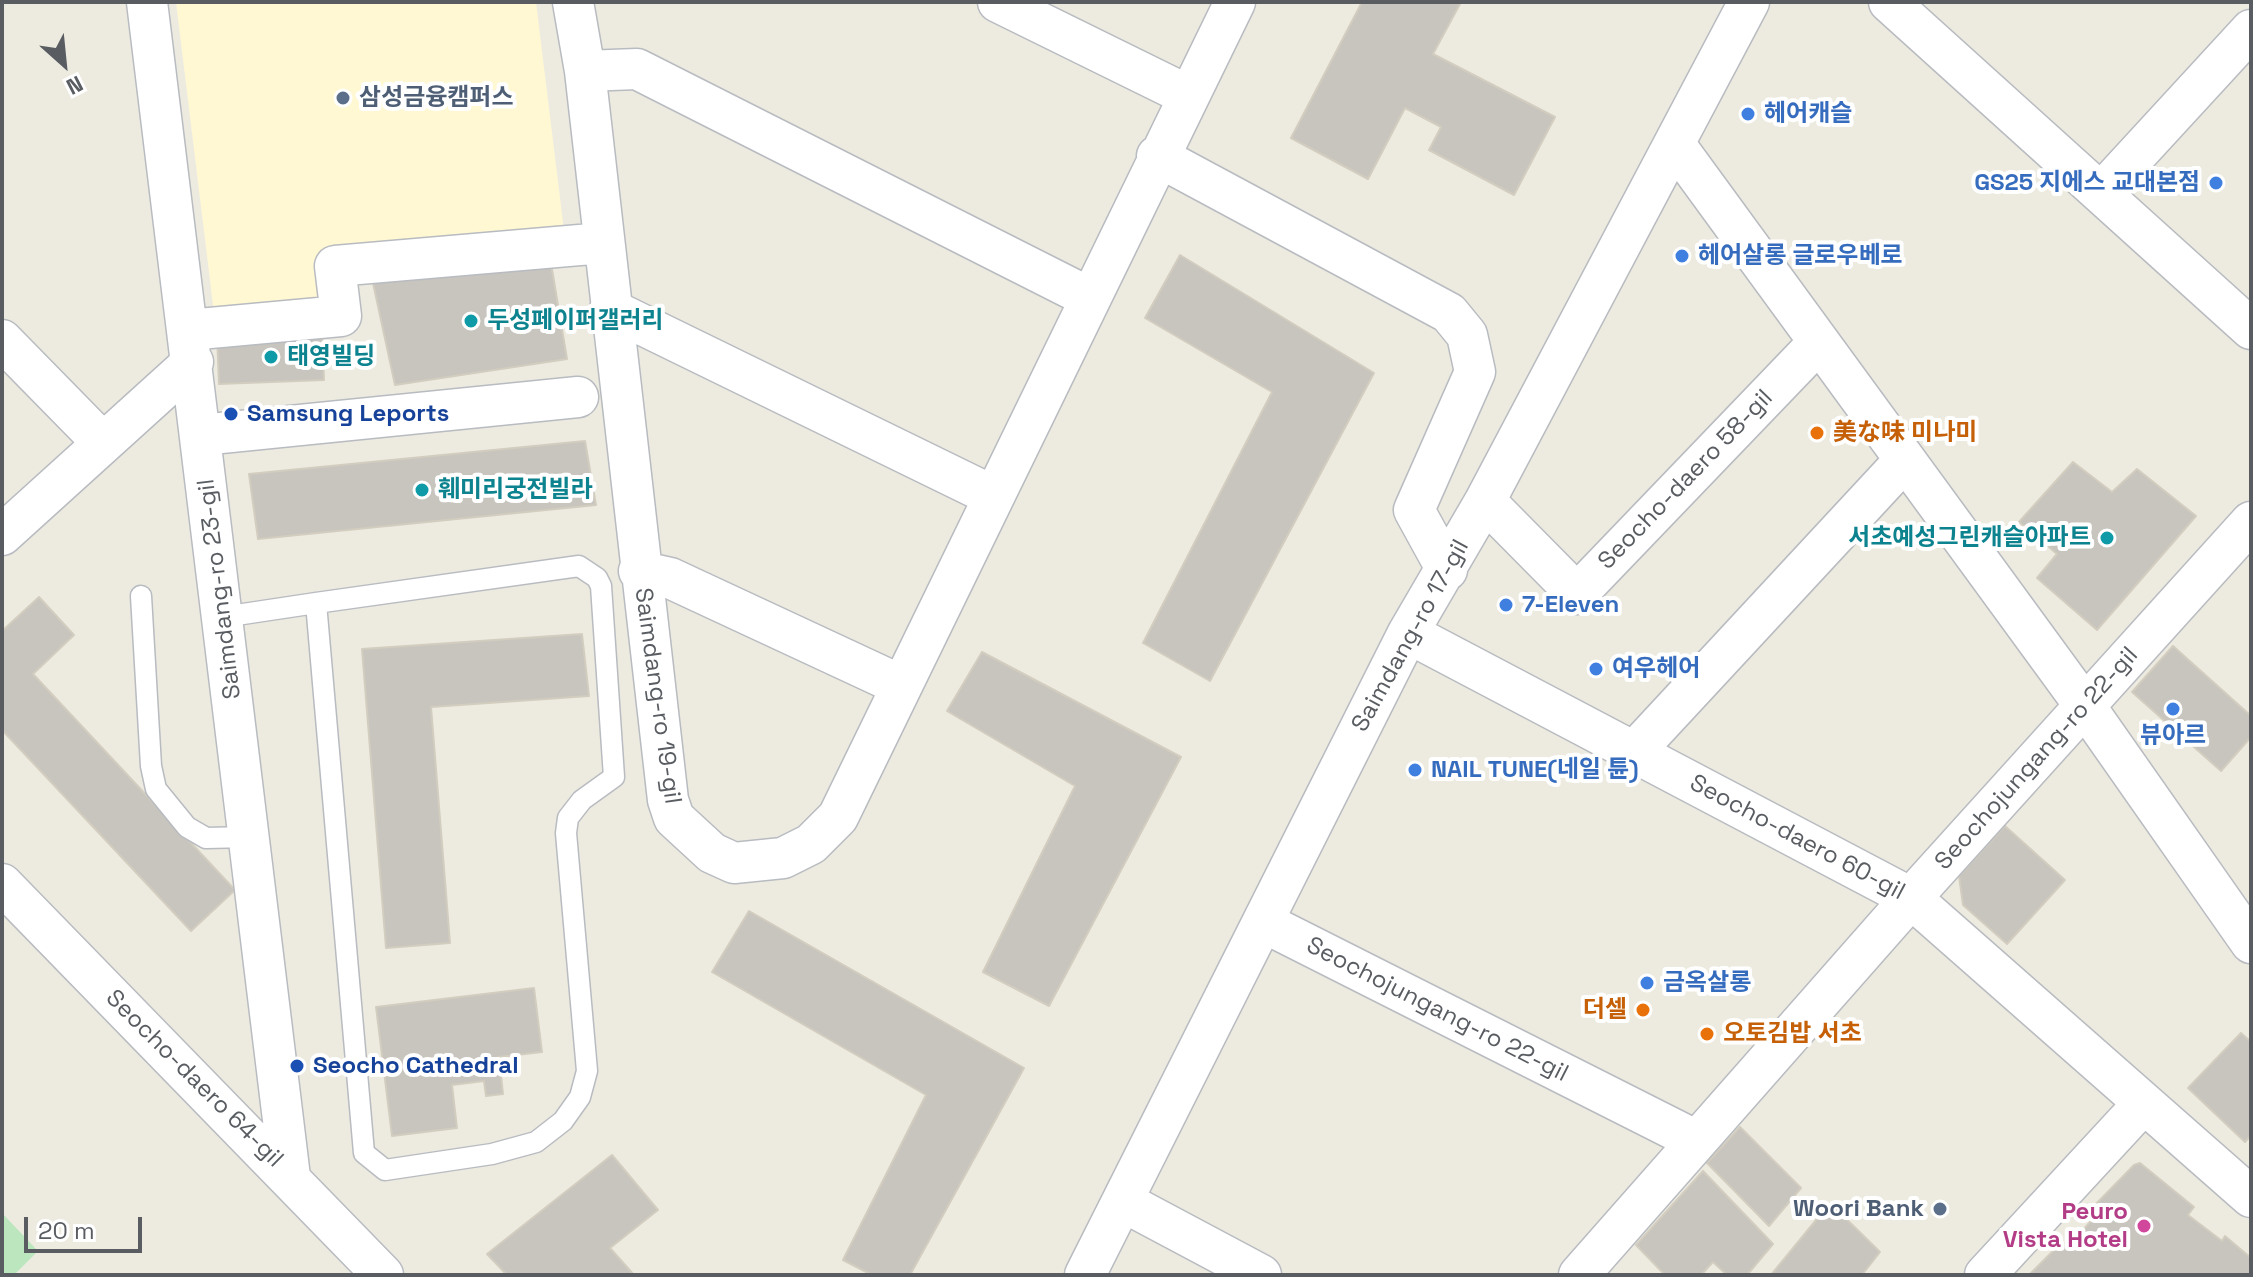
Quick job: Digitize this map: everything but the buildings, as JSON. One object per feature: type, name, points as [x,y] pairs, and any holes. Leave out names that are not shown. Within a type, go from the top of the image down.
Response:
[{"type":"street","name":"Saimdang-ro 23-gil","points":[[147,2],[290,1177]]},
{"type":"street","name":"Saimdang-ro 19-gil","points":[[573,2],[585,71],[639,571],[668,800],[674,818],[712,853],[734,863],[783,858],[811,844],[838,817],[1157,156],[1235,2]]},
{"type":"street","points":[[998,2],[1187,95]]},
{"type":"street","name":"Saimdang-ro 17-gil","points":[[1085,1275],[1408,633],[1485,501],[1676,146],[1749,2]]},
{"type":"street","points":[[1889,2],[2251,329]]},
{"type":"street","points":[[2101,193],[2251,30]]},
{"type":"street","points":[[585,71],[637,69],[1090,298]]},
{"type":"street","points":[[1676,146],[2085,706],[2251,943]]},
{"type":"street","points":[[1157,156],[1449,313],[1467,335],[1475,372],[1414,510],[1447,570]]},
{"type":"street","points":[[2,535],[103,443],[190,346],[341,316],[335,266],[603,243]]},
{"type":"street","points":[[610,309],[993,496]]},
{"type":"street","points":[[2,340],[103,443]]},
{"type":"street","name":"Seocho-daero 58-gil","points":[[1485,501],[1577,594],[1819,342]]},
{"type":"street","points":[[201,435],[578,397]]},
{"type":"street","points":[[1634,752],[1905,460]]},
{"type":"street","name":"Seochojungang-ro 22-gil","points":[[1579,1275],[1911,898],[2251,522]]},
{"type":"street","name":"Saimdang-ro 19-gil","points":[[639,571],[670,578],[900,685]]},
{"type":"street","name":"Seocho-daero 60-gil","points":[[1408,633],[1911,898],[2251,1197]]},
{"type":"street","name":"Seocho-daero 64-gil","points":[[2,884],[383,1275]]},
{"type":"street","name":"Seochojungang-ro 22-gil","points":[[1263,922],[1697,1141]]},
{"type":"street","points":[[1985,1275],[2143,1104]]},
{"type":"street","points":[[1124,1202],[1261,1275]]},
{"type":"lane","points":[[223,617],[316,603],[579,566],[590,570],[601,586],[614,777],[582,800],[568,818],[566,833],[587,1071],[580,1097],[563,1121],[536,1142],[492,1154],[385,1170],[364,1153],[316,603]]},
{"type":"lane","points":[[141,596],[151,766],[156,789],[187,827],[206,838],[249,837]]},
{"type":"shaded area","points":[[176,2],[536,2],[565,239],[315,263],[319,308],[215,321]]},
{"type":"green space","points":[[2,1213],[38,1251],[14,1275],[2,1275]]},
{"type":"place","name":"삼성금융캠퍼스","points":[[343,98]]},
{"type":"place","name":"헤어캐슬","points":[[1748,114]]},
{"type":"place","name":"GS25 지에스 교대본점","points":[[2216,183]]},
{"type":"place","name":"헤어살롱 글로우베로","points":[[1682,256]]},
{"type":"place","name":"두성페이퍼갤러리","points":[[471,321]]},
{"type":"place","name":"태영빌딩","points":[[271,357]]},
{"type":"place","name":"Samsung Leports","points":[[231,414]]},
{"type":"place","name":"美な味 미나미","points":[[1817,433]]},
{"type":"place","name":"훼미리궁전빌라","points":[[422,490]]},
{"type":"place","name":"서초예성그린캐슬아파트","points":[[2107,538]]},
{"type":"place","name":"7-Eleven","points":[[1506,605]]},
{"type":"place","name":"여우헤어","points":[[1596,669]]},
{"type":"place","name":"뷰아르","points":[[2173,709]]},
{"type":"place","name":"NAIL TUNE(네일 튠)","points":[[1415,770]]},
{"type":"place","name":"금옥살롱","points":[[1647,983]]},
{"type":"place","name":"더셀","points":[[1643,1010]]},
{"type":"place","name":"오토김밥 서초","points":[[1707,1034]]},
{"type":"place","name":"Seocho Cathedral","points":[[297,1066]]},
{"type":"place","name":"Woori Bank","points":[[1940,1209]]},
{"type":"place","name":"Peuro Vista Hotel","points":[[2144,1226]]}]
